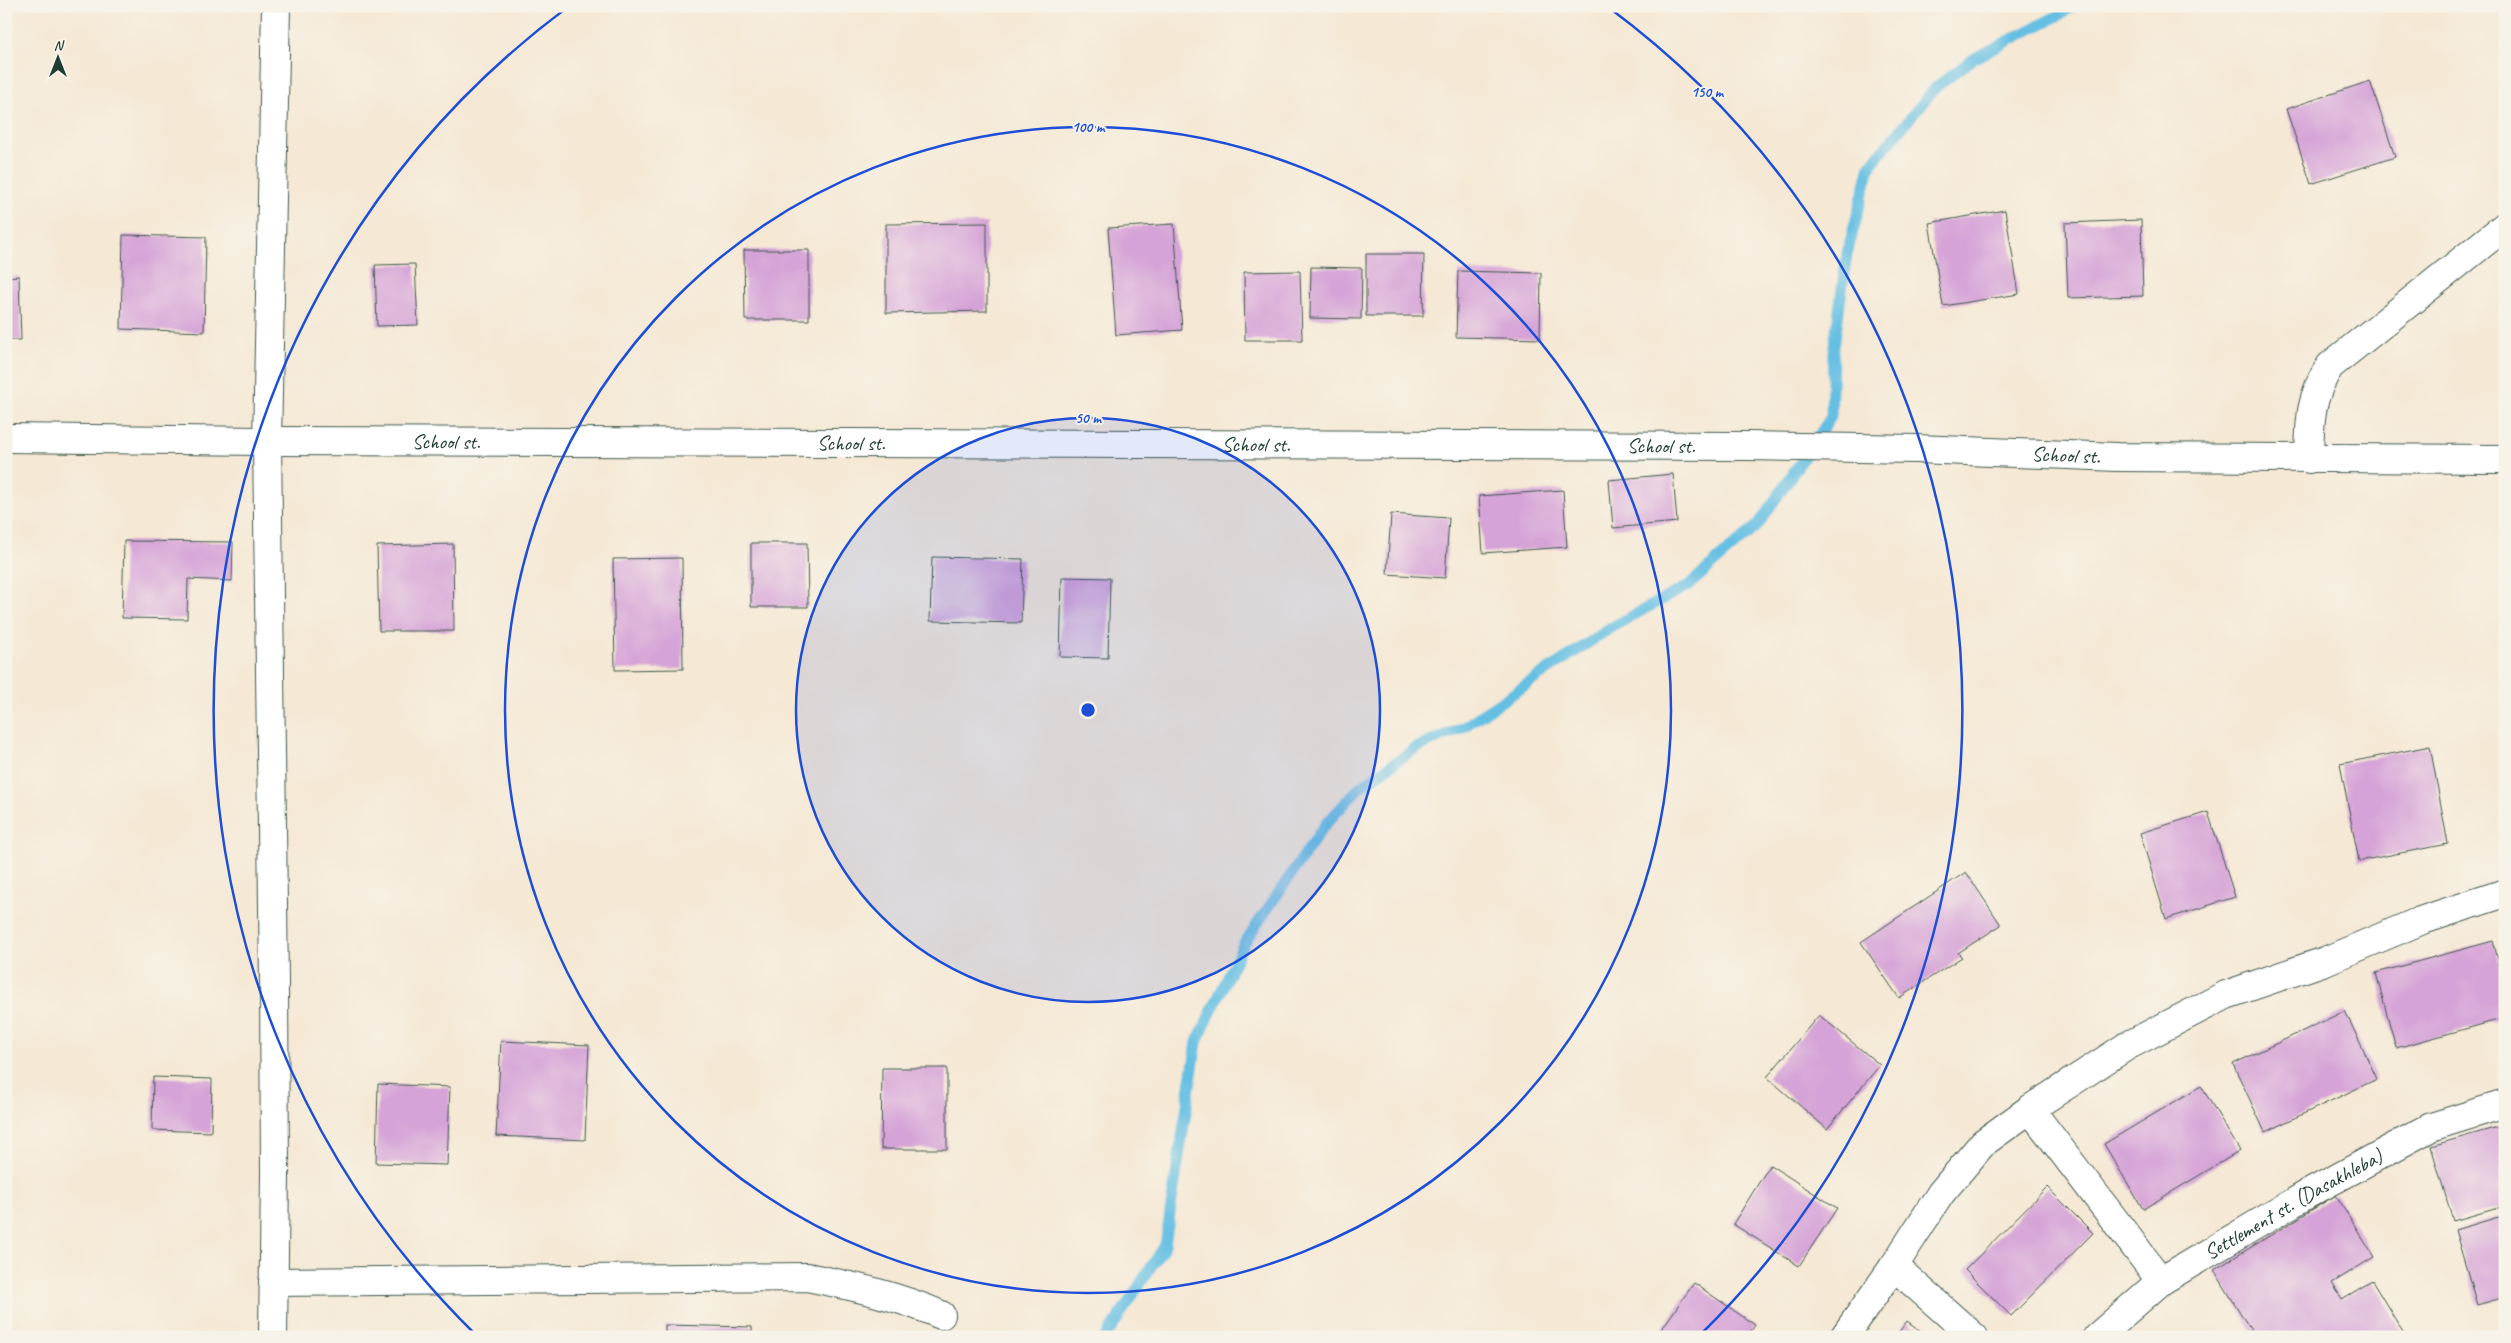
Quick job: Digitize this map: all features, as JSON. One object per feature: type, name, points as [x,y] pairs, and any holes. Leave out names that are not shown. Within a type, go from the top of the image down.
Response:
[{"type":"street","points":[[273,1337],[272,1282],[276,1174],[267,442],[276,6]]},
{"type":"street","points":[[2309,459],[2310,410],[2318,384],[2330,366],[2505,226]]},
{"type":"street","name":"School st.","points":[[6,438],[267,442],[1748,446],[1917,449],[2117,457],[2505,459]]},
{"type":"street","points":[[1844,1337],[1894,1266],[1941,1193],[1983,1143],[2030,1109],[2127,1046],[2226,995],[2325,962],[2420,921],[2505,893]]},
{"type":"street","name":"Settlement st. (Dasakhleba)","points":[[2098,1337],[2161,1281],[2306,1195],[2423,1131],[2505,1104]]},
{"type":"street","points":[[2030,1109],[2161,1281]]},
{"type":"street","points":[[1894,1266],[1974,1337]]},
{"type":"street","points":[[272,1282],[807,1277],[868,1289],[920,1305],[941,1315]]},
{"type":"building","points":[[2370,81],[2395,157],[2311,184],[2286,109]]},
{"type":"building","points":[[2005,210],[2019,294],[1943,306],[1929,223]]},
{"type":"building","points":[[2141,220],[2143,296],[2068,298],[2065,223]]},
{"type":"building","points":[[987,223],[987,311],[886,313],[886,224]]},
{"type":"building","points":[[1174,224],[1182,330],[1116,335],[1108,228]]},
{"type":"building","points":[[123,235],[206,237],[204,332],[121,329]]},
{"type":"building","points":[[744,250],[809,250],[809,320],[745,320]]},
{"type":"building","points":[[1366,254],[1424,254],[1423,316],[1366,316]]},
{"type":"building","points":[[415,264],[418,325],[377,326],[375,265]]},
{"type":"building","points":[[1311,267],[1362,268],[1361,319],[1310,318]]},
{"type":"building","points":[[1300,271],[1302,340],[1245,340],[1244,272]]},
{"type":"building","points":[[1458,271],[1541,273],[1540,339],[1456,337]]},
{"type":"building","points":[[19,276],[21,340],[6,340],[6,277]]},
{"type":"building","points":[[1673,474],[1677,522],[1613,528],[1609,480]]},
{"type":"building","points":[[1563,490],[1567,547],[1483,553],[1479,496]]},
{"type":"building","points":[[1391,514],[1449,518],[1445,578],[1387,574]]},
{"type":"building","points":[[124,541],[233,542],[232,581],[188,579],[187,619],[122,618]]},
{"type":"building","points":[[751,543],[807,543],[808,607],[751,607]]},
{"type":"building","points":[[453,544],[454,631],[379,631],[377,546]]},
{"type":"building","points":[[6,548],[11,615],[6,615]]},
{"type":"building","points":[[932,557],[1023,559],[1021,623],[930,621]]},
{"type":"building","points":[[682,558],[683,669],[615,670],[613,559]]},
{"type":"building","points":[[1062,577],[1110,578],[1108,658],[1060,657]]},
{"type":"building","points":[[2430,746],[2448,844],[2359,861],[2340,764]]},
{"type":"building","points":[[2208,812],[2235,897],[2166,919],[2140,833]]},
{"type":"building","points":[[1966,872],[2001,925],[1958,953],[1962,957],[1899,998],[1861,942]]},
{"type":"building","points":[[2493,941],[2505,985],[2505,1018],[2396,1048],[2376,973]]},
{"type":"building","points":[[2345,1011],[2377,1079],[2265,1132],[2233,1064]]},
{"type":"building","points":[[1819,1015],[1880,1065],[1827,1129],[1767,1077]]},
{"type":"building","points":[[501,1041],[589,1045],[585,1140],[496,1136]]},
{"type":"building","points":[[882,1068],[947,1068],[947,1149],[881,1149]]},
{"type":"building","points":[[153,1077],[212,1079],[211,1132],[152,1130]]},
{"type":"building","points":[[378,1084],[450,1087],[447,1165],[376,1163]]},
{"type":"building","points":[[2201,1086],[2240,1151],[2143,1209],[2104,1144]]},
{"type":"building","points":[[2505,1125],[2505,1206],[2453,1221],[2431,1146]]},
{"type":"building","points":[[1770,1165],[1837,1208],[1799,1266],[1733,1224]]},
{"type":"building","points":[[2047,1187],[2093,1233],[2011,1316],[1965,1270]]},
{"type":"building","points":[[2336,1195],[2374,1257],[2332,1283],[2342,1299],[2372,1281],[2406,1337],[2255,1337],[2214,1270]]},
{"type":"building","points":[[2505,1215],[2505,1297],[2477,1305],[2455,1230]]},
{"type":"building","points":[[1694,1283],[1755,1325],[1747,1337],[1656,1337]]},
{"type":"building","points":[[1907,1321],[1929,1337],[1895,1337]]},
{"type":"building","points":[[665,1325],[752,1327],[752,1337],[665,1337]]},
{"type":"waterway","points":[[1106,1337],[1165,1245],[1197,1042],[1243,945],[1324,826],[1360,787],[1416,748],[1462,728],[1612,627],[1689,585],[1758,525],[1831,417],[1833,353],[1847,254],[1870,166],[1936,87],[1973,59],[2063,13],[2071,6]]}]
